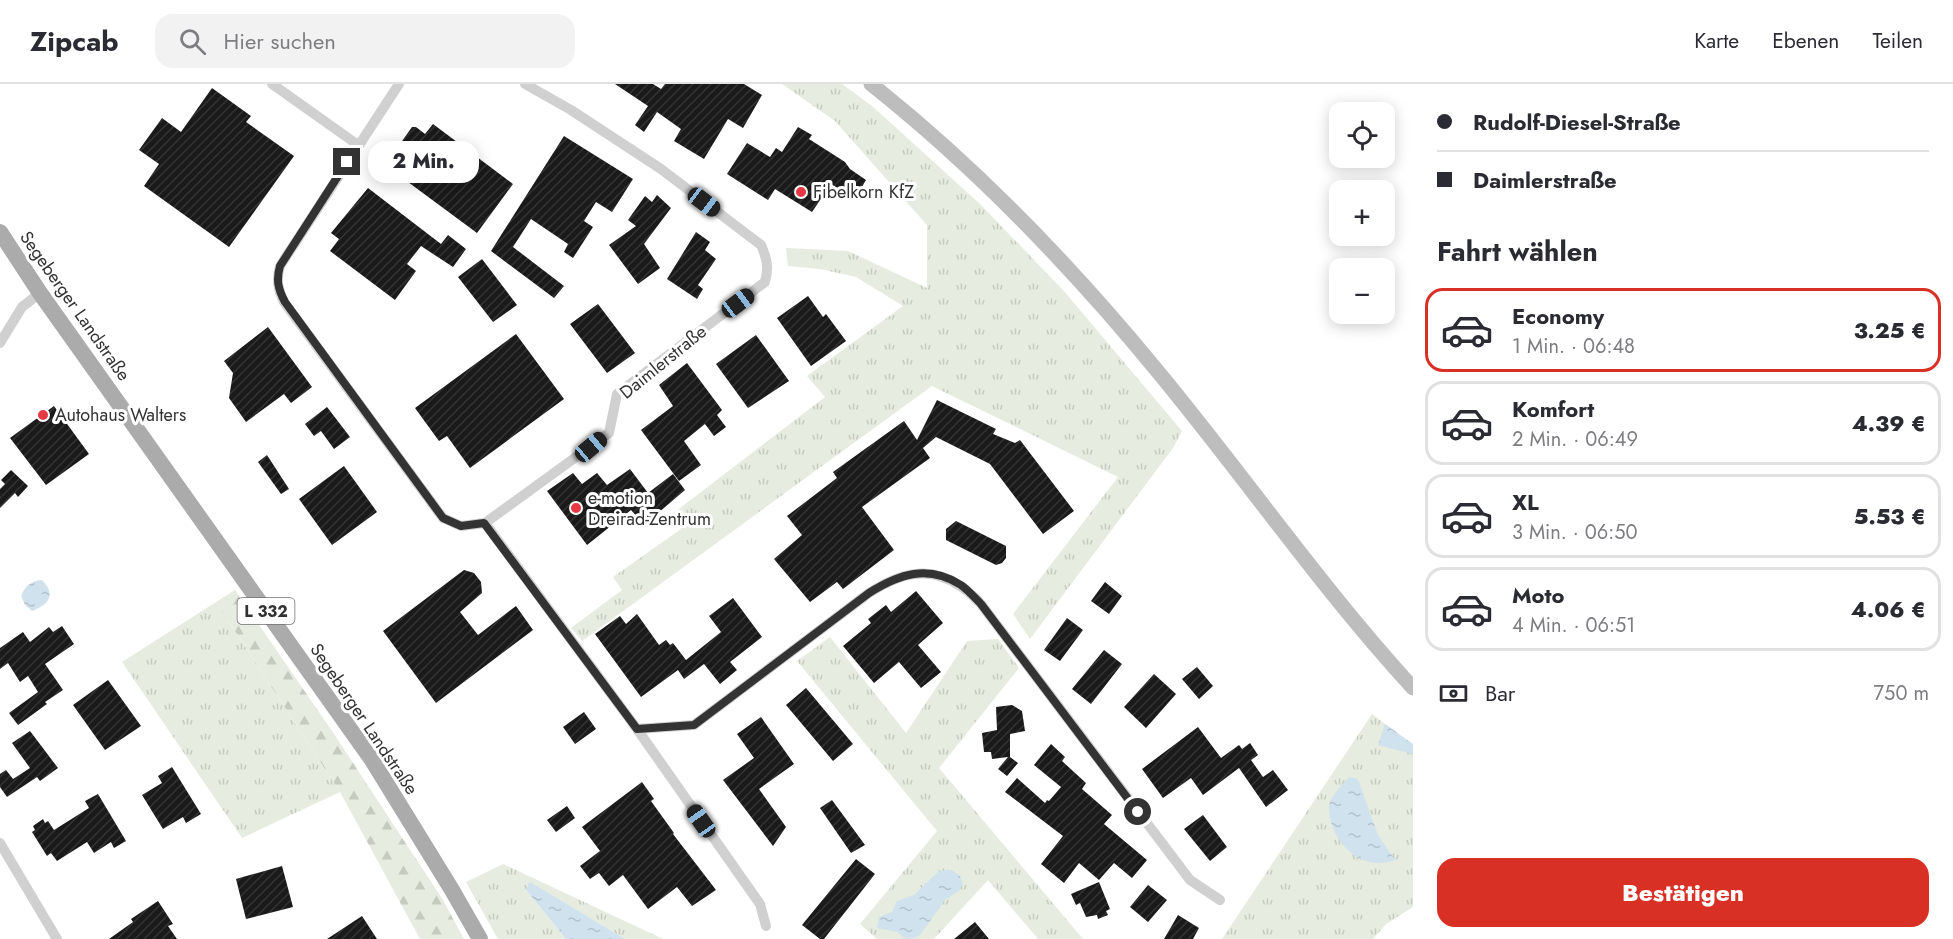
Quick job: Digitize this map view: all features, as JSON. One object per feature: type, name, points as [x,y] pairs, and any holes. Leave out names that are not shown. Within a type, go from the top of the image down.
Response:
[{"type":"main road","points":[[871,84],[906,112],[989,188],[1048,247],[1112,317],[1168,384],[1313,570],[1413,688]]},
{"type":"main road","name":"Segeberger Landstraße","points":[[0,232],[39,292],[372,760],[480,939]]},
{"type":"street","points":[[272,84],[358,145]]},
{"type":"street","points":[[399,84],[280,266],[277,277],[278,289],[285,302],[443,518],[461,526],[484,523],[637,729],[760,904],[766,926]]},
{"type":"street","name":"Daimlerstraße","points":[[484,523],[609,432],[617,394],[765,282],[768,268],[768,259],[761,245],[661,169],[525,84]]},
{"type":"street","points":[[0,343],[22,307],[39,292]]},
{"type":"street","points":[[637,729],[694,725],[889,580],[911,574],[936,575],[960,585],[981,604],[1190,880],[1220,900]]},
{"type":"street","points":[[0,843],[57,939]]},
{"type":"green space","points":[[782,84],[842,84],[872,106],[979,203],[1063,290],[1182,431],[1173,448],[1030,639],[1013,614],[1118,477],[932,386],[582,641],[571,628],[622,590],[613,577],[681,529],[671,515],[825,397],[807,376],[903,306],[856,277],[820,269],[788,266],[786,248],[848,251],[927,288],[927,225],[835,121]]},
{"type":"green space","points":[[235,590],[332,731],[443,900],[464,939],[420,939],[340,792],[216,602]]},
{"type":"green space","points":[[216,602],[340,792],[242,838],[122,662]]},
{"type":"green space","points":[[830,637],[906,733],[967,641],[998,639],[1019,668],[939,768],[1083,939],[1038,939],[988,880],[934,939],[877,939],[860,924],[937,831],[797,661]]},
{"type":"green space","points":[[1372,714],[1413,745],[1413,907],[1386,924],[1373,939],[1222,939]]},
{"type":"green space","points":[[503,864],[663,939],[625,939],[530,883],[526,890],[566,939],[498,939],[466,882]]},
{"type":"water","points":[[42,580],[49,590],[49,599],[32,611],[25,605],[21,596],[29,585]]},
{"type":"water","points":[[1385,724],[1413,744],[1413,754],[1378,745]]},
{"type":"water","points":[[1349,777],[1358,779],[1378,835],[1395,860],[1382,863],[1370,862],[1359,858],[1341,843],[1331,821],[1329,808],[1336,791]]},
{"type":"water","points":[[952,870],[960,876],[963,884],[959,891],[945,900],[920,935],[906,939],[897,932],[877,928],[879,917],[892,912],[897,901],[914,895],[939,871]]},
{"type":"water","points":[[530,882],[625,939],[566,939],[526,890]]},
{"type":"building","points":[[615,84],[653,84],[661,89],[665,84],[744,84],[762,95],[743,128],[728,119],[704,159],[674,141],[681,129],[657,112],[644,132],[635,125],[648,106]]},
{"type":"building","points":[[212,88],[251,116],[246,122],[294,156],[229,247],[144,186],[159,164],[139,150],[162,118],[181,132]]},
{"type":"building","points":[[433,124],[513,184],[477,233],[385,165],[412,127],[416,127],[425,134]]},
{"type":"building","points":[[798,127],[812,135],[809,139],[845,162],[850,169],[866,180],[855,199],[831,184],[812,212],[775,189],[768,200],[727,174],[747,143],[770,157],[776,148],[782,152]]},
{"type":"building","points":[[564,136],[633,179],[612,212],[596,202],[584,221],[593,227],[573,258],[564,252],[568,244],[531,219],[513,247],[564,286],[554,298],[491,251]]},
{"type":"building","points":[[368,188],[441,244],[448,235],[466,249],[453,267],[421,246],[407,264],[416,271],[395,300],[330,251],[339,239],[331,233]]},
{"type":"building","points":[[657,195],[671,208],[644,244],[660,268],[638,284],[609,245],[636,226],[628,220],[645,196],[652,202]]},
{"type":"building","points":[[696,232],[710,242],[705,250],[716,259],[698,285],[703,289],[697,299],[667,279]]},
{"type":"building","points":[[482,259],[517,305],[493,322],[458,277]]},
{"type":"building","points":[[808,296],[823,317],[826,314],[846,341],[811,366],[777,318]]},
{"type":"building","points":[[598,304],[635,353],[607,373],[570,324]]},
{"type":"building","points":[[268,327],[312,387],[291,403],[284,394],[246,422],[229,398],[233,373],[224,361]]},
{"type":"building","points":[[516,334],[564,399],[470,468],[447,436],[439,441],[415,408]]},
{"type":"building","points":[[756,335],[789,381],[748,408],[716,364]]},
{"type":"building","points":[[687,363],[722,410],[717,415],[726,427],[714,436],[705,424],[684,441],[701,465],[679,481],[641,430],[673,406],[659,385]]},
{"type":"building","points":[[937,400],[996,429],[993,434],[1015,443],[1020,440],[1074,511],[1043,534],[990,464],[936,437],[923,448],[930,458],[862,507],[894,550],[843,589],[837,582],[810,602],[774,559],[802,535],[787,516],[837,478],[833,472],[904,421],[917,440]]},
{"type":"building","points":[[54,406],[89,454],[46,485],[10,438]]},
{"type":"building","points":[[327,407],[350,437],[334,449],[321,431],[314,436],[305,424]]},
{"type":"building","points":[[267,455],[289,489],[281,494],[258,462]]},
{"type":"building","points":[[344,466],[377,512],[332,545],[299,499]]},
{"type":"building","points":[[630,469],[648,493],[673,474],[685,490],[644,525],[631,510],[587,545],[547,491],[573,473],[582,484],[597,473],[607,485]]},
{"type":"building","points":[[11,470],[28,486],[18,497],[15,493],[0,508],[0,489],[5,484],[1,480]]},
{"type":"building","points":[[956,521],[1006,546],[1006,558],[1002,563],[996,565],[946,540],[946,529]]},
{"type":"building","points":[[464,570],[474,573],[481,582],[482,593],[460,612],[478,635],[516,606],[533,630],[436,703],[383,631]]},
{"type":"building","points":[[1105,582],[1122,596],[1109,614],[1091,601]]},
{"type":"building","points":[[916,591],[943,623],[918,645],[941,672],[921,688],[899,662],[874,683],[843,646],[871,623],[868,619],[886,605],[891,612]]},
{"type":"building","points":[[733,598],[762,637],[730,662],[737,670],[720,684],[704,664],[684,679],[678,670],[641,697],[595,634],[620,616],[626,624],[637,614],[659,645],[666,640],[670,645],[673,643],[686,660],[721,632],[709,616]]},
{"type":"building","points":[[1067,618],[1083,630],[1060,661],[1044,650]]},
{"type":"building","points":[[62,626],[74,644],[45,664],[63,690],[18,725],[9,713],[38,692],[28,676],[20,682],[8,663],[0,669],[0,648],[23,632],[30,642],[49,627],[53,632]]},
{"type":"building","points":[[1104,650],[1122,664],[1091,704],[1072,689]]},
{"type":"building","points":[[1197,667],[1213,686],[1199,699],[1182,679]]},
{"type":"building","points":[[1154,674],[1176,694],[1146,728],[1124,707]]},
{"type":"building","points":[[108,680],[141,726],[105,750],[73,705]]},
{"type":"building","points":[[806,688],[853,744],[833,761],[786,705]]},
{"type":"building","points":[[1012,705],[1022,711],[1025,731],[1010,734],[1010,757],[1018,763],[1007,776],[998,769],[1008,757],[992,759],[991,752],[984,752],[982,733],[997,730],[996,707]]},
{"type":"building","points":[[584,712],[596,729],[575,744],[563,727]]},
{"type":"building","points":[[761,717],[794,764],[759,789],[786,827],[773,846],[723,780],[754,758],[737,734]]},
{"type":"building","points":[[1198,727],[1221,758],[1239,745],[1242,749],[1250,743],[1258,755],[1251,760],[1263,777],[1273,770],[1288,790],[1266,807],[1239,768],[1203,795],[1191,778],[1163,798],[1142,769]]},
{"type":"building","points":[[30,731],[58,768],[40,781],[37,777],[7,797],[0,787],[0,774],[6,770],[13,779],[30,768],[12,743]]},
{"type":"building","points":[[1051,744],[1065,757],[1062,761],[1086,783],[1082,789],[1112,815],[1104,824],[1147,860],[1132,878],[1114,863],[1099,880],[1079,863],[1064,883],[1041,864],[1063,836],[1005,792],[1017,778],[1045,803],[1049,801],[1061,787],[1034,765]]},
{"type":"building","points":[[172,767],[201,814],[186,823],[183,817],[163,829],[142,795],[162,783],[158,776]]},
{"type":"building","points":[[642,782],[654,799],[651,801],[673,834],[716,890],[692,906],[677,887],[648,909],[623,875],[609,886],[599,873],[590,879],[580,866],[600,851],[582,827]]},
{"type":"building","points":[[98,794],[126,841],[114,848],[111,842],[94,853],[87,842],[57,861],[51,853],[47,856],[32,832],[35,830],[33,826],[43,819],[45,823],[48,821],[54,830],[89,808],[85,801]]},
{"type":"building","points":[[832,800],[865,845],[851,853],[820,808]]},
{"type":"building","points":[[567,806],[575,818],[556,832],[547,820]]},
{"type":"building","points":[[1203,815],[1227,847],[1210,861],[1184,829]]},
{"type":"building","points":[[856,859],[875,874],[824,939],[820,939],[802,925]]},
{"type":"building","points":[[282,866],[293,907],[246,919],[236,879]]},
{"type":"building","points":[[1099,882],[1110,909],[1106,911],[1108,915],[1098,919],[1097,915],[1086,917],[1080,903],[1076,905],[1071,894]]},
{"type":"building","points":[[1148,885],[1167,900],[1148,922],[1130,907]]},
{"type":"building","points":[[158,901],[173,924],[168,926],[177,939],[109,939],[133,922],[131,919]]},
{"type":"building","points":[[1178,915],[1199,928],[1193,939],[1164,939]]},
{"type":"building","points":[[362,916],[377,939],[327,939]]},
{"type":"building","points":[[975,922],[989,939],[954,939]]},
{"type":"place","name":"Fibelkorn KfZ","points":[[801,192]]},
{"type":"place","name":"Autohaus Walters","points":[[43,415]]},
{"type":"place","name":"e-motion Dreirad-Zentrum","points":[[576,508]]},
{"type":"route","points":[[347,162],[280,266],[277,277],[278,289],[285,302],[443,518],[461,526],[484,523],[637,729],[694,725],[889,580],[911,574],[936,575],[960,585],[981,604],[1138,812]]}]
